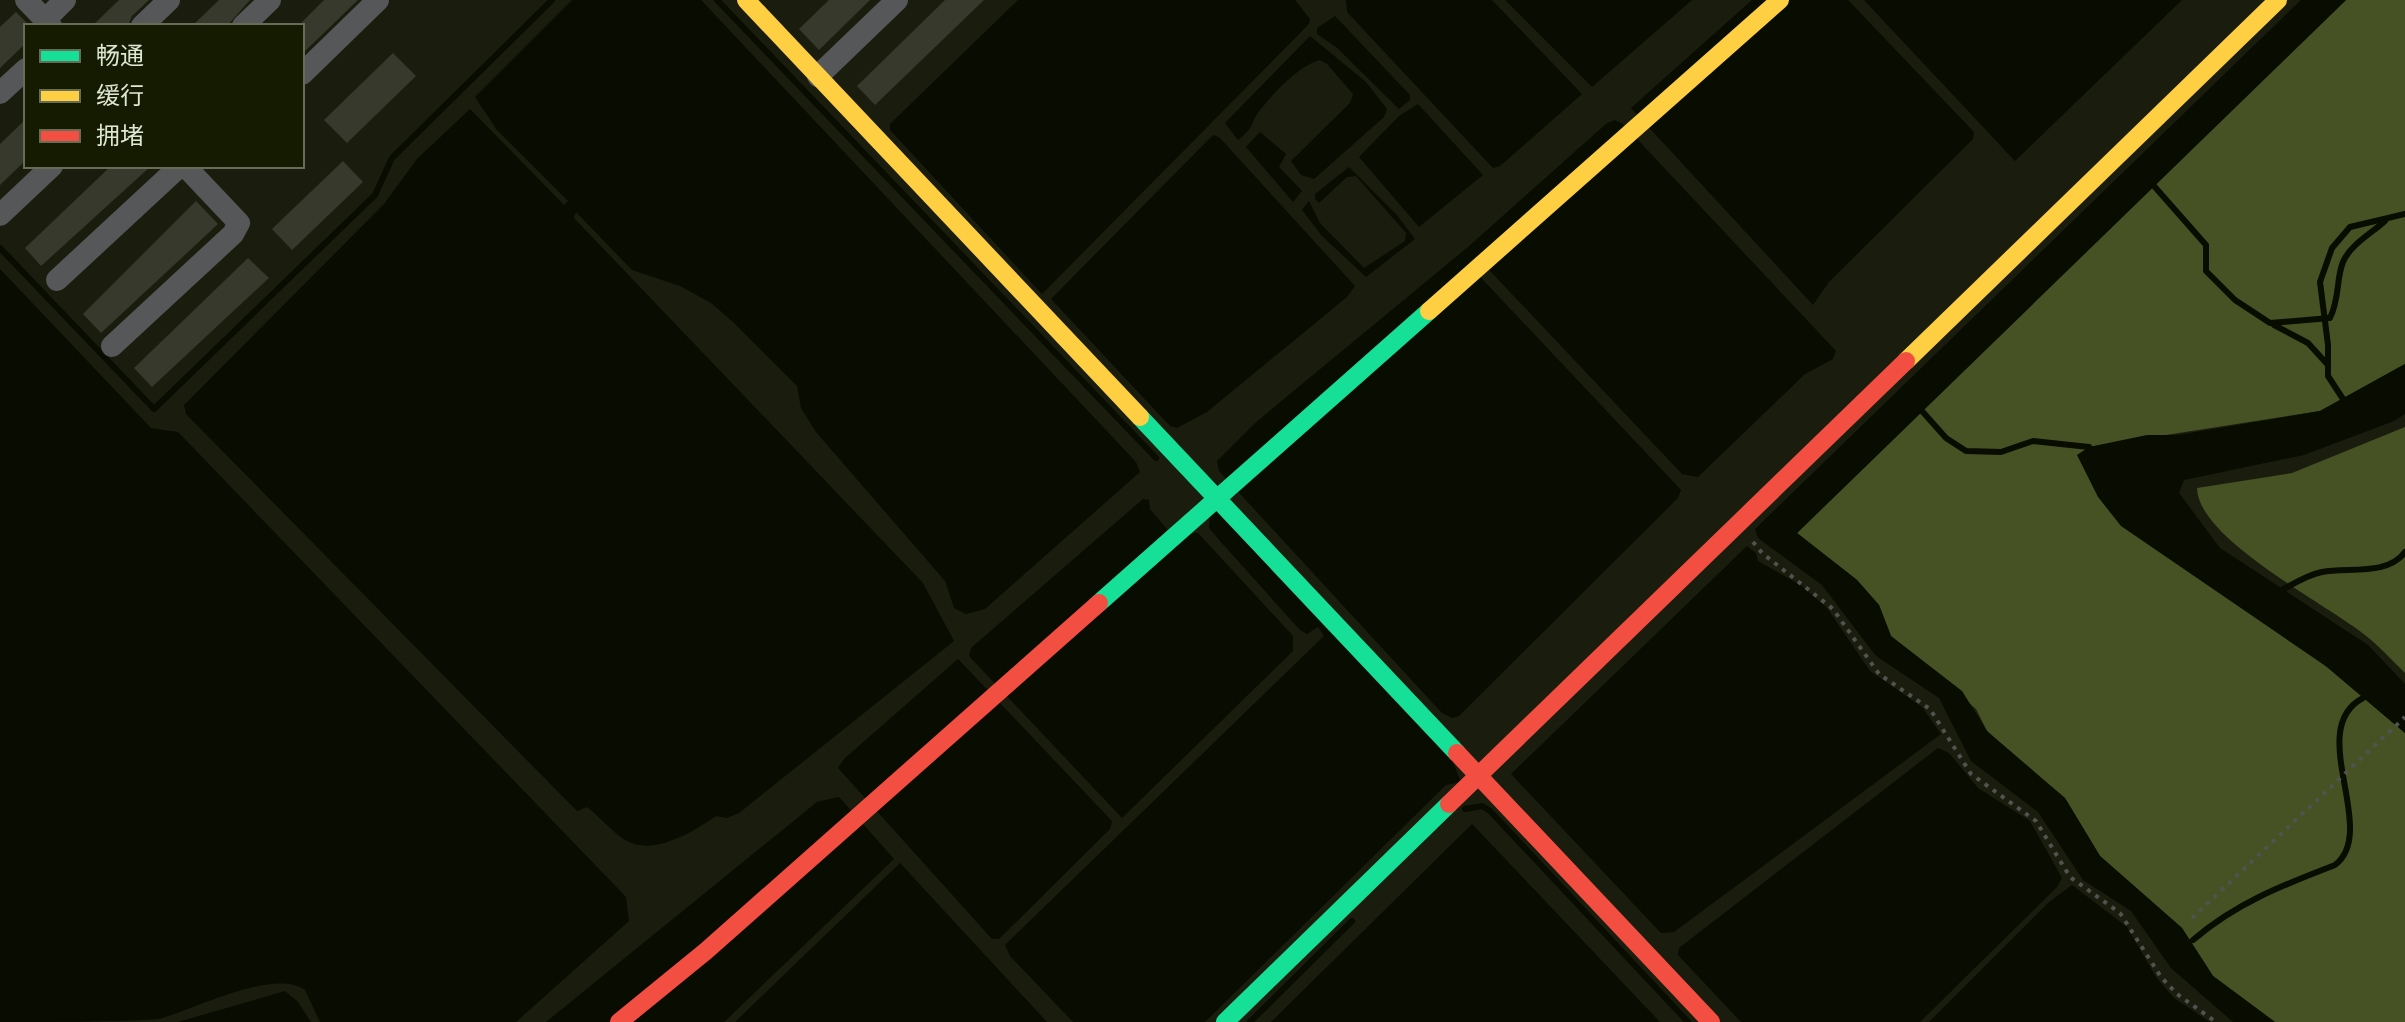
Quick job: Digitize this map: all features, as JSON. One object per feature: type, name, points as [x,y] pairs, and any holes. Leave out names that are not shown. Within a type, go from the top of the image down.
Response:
[{"type":"street","points":[[26,0],[48,23],[65,0]]},
{"type":"street","points":[[144,24],[169,0]]},
{"type":"street","points":[[245,24],[270,0]]},
{"type":"street","points":[[778,0],[754,8],[1222,494],[1476,776],[1711,1022]]},
{"type":"street","points":[[818,76],[897,0]]},
{"type":"street","points":[[619,1022],[718,941],[1780,0]]},
{"type":"street","points":[[1225,1022],[2278,0]]},
{"type":"street","points":[[304,72],[375,1]]},
{"type":"street","points":[[0,93],[24,71]]},
{"type":"street","points":[[0,215],[50,168]]},
{"type":"street","points":[[57,280],[192,169],[239,223],[233,234],[112,346]]},
{"type":"path","points":[[1739,524],[1762,553],[1833,609],[1879,674],[1930,709],[1971,774],[2036,821],[2070,877],[2120,913],[2161,977],[2177,994],[2216,1022]]},
{"type":"path","points":[[2192,918],[2405,717]]},
{"type":"green space","points":[[2346,0],[2405,0],[2405,364],[2320,411],[2089,447],[2327,667],[2405,733],[2405,1022],[2275,1022],[2213,976],[2182,928],[2100,856],[2065,798],[2011,754],[1987,731],[1976,709],[1891,636],[1879,605],[1857,580],[1797,533]]},
{"type":"green space","points":[[2405,427],[2405,673],[2365,635],[2240,548],[2218,528],[2203,508],[2197,488],[2292,473]]},
{"type":"shaded area","points":[[572,0],[701,0],[1136,462],[1140,472],[985,609],[966,614],[954,608],[945,581],[816,432],[801,408],[797,386],[711,303],[680,286],[632,270],[576,212],[574,218],[923,583],[954,641],[739,813],[727,818],[716,816],[674,840],[649,846],[627,841],[587,807],[577,811],[186,414],[184,405],[384,204],[417,159],[470,109],[564,205],[568,201],[497,130],[475,97]]},
{"type":"shaded area","points":[[1018,0],[1295,0],[1310,19],[1309,24],[1042,294],[890,130],[890,124]]},
{"type":"shaded area","points":[[1346,0],[1492,0],[1582,94],[1500,166],[1493,168],[1347,12]]},
{"type":"shaded area","points":[[1505,0],[1692,0],[1592,87]]},
{"type":"shaded area","points":[[1752,0],[1848,0],[1974,132],[1973,139],[1829,282],[1813,305],[1631,108]]},
{"type":"shaded area","points":[[1864,0],[2182,0],[2015,161]]},
{"type":"shaded area","points":[[2301,0],[2346,0],[1797,533],[1857,580],[1879,605],[1891,636],[1962,691],[1987,731],[2065,798],[2100,856],[2182,928],[2213,976],[2275,1022],[2233,1022],[2171,968],[2131,911],[2083,880],[2038,812],[1971,761],[1939,698],[1876,656],[1822,585],[1758,538],[1755,529]]},
{"type":"shaded area","points":[[1335,16],[1410,95],[1410,100],[1399,109],[1336,47],[1317,34],[1317,28]]},
{"type":"shaded area","points":[[1310,36],[1366,82],[1387,109],[1384,117],[1314,179],[1301,175],[1291,161],[1350,103],[1353,94],[1327,64],[1320,60],[1295,74],[1266,103],[1248,131],[1238,140],[1225,123]]},
{"type":"shaded area","points":[[1418,104],[1483,175],[1419,227],[1359,157],[1399,116]]},
{"type":"shaded area","points":[[1615,120],[1623,124],[1836,351],[1833,359],[1805,374],[1698,477],[1682,474],[1476,256],[1470,266],[1681,490],[1678,498],[1459,716],[1452,718],[1442,713],[1219,471],[1217,461],[1255,423],[1468,247],[1607,123]]},
{"type":"shaded area","points":[[1260,132],[1286,154],[1279,167],[1302,191],[1293,202],[1246,147]]},
{"type":"shaded area","points":[[1213,135],[1219,137],[1355,286],[1347,297],[1207,412],[1177,428],[1170,426],[1051,299]]},
{"type":"shaded area","points":[[1349,167],[1397,215],[1415,239],[1366,277],[1322,236],[1302,210],[1309,201],[1320,223],[1364,268],[1405,241],[1406,233],[1356,176],[1347,177],[1319,203],[1315,199],[1315,194]]},
{"type":"shaded area","points":[[0,269],[151,428],[178,432],[626,897],[629,921],[516,1022],[320,1022],[305,990],[274,984],[234,992],[159,1019],[0,1022]]},
{"type":"shaded area","points":[[2405,364],[2405,414],[2394,421],[2304,455],[2184,480],[2179,493],[2220,548],[2368,645],[2405,684],[2405,733],[2327,667],[2121,526],[2098,497],[2077,455],[2089,447],[2147,435],[2178,435],[2320,411]]},
{"type":"shaded area","points":[[1143,499],[1149,500],[1150,509],[1171,534],[1198,533],[1293,636],[1293,651],[1122,818],[969,656],[971,648]]},
{"type":"shaded area","points":[[1211,503],[1452,760],[1461,782],[1446,785],[1205,1022],[1073,1022],[1010,956],[1005,945],[1324,636],[1318,627],[1307,634],[1300,630],[1220,541],[1209,528]]},
{"type":"shaded area","points":[[1747,546],[1756,553],[1758,561],[1802,586],[1827,608],[1870,671],[1922,707],[1941,734],[1674,932],[1661,933],[1511,774]]},
{"type":"shaded area","points":[[958,659],[1112,821],[1110,829],[999,939],[992,939],[838,768],[844,759]]},
{"type":"shaded area","points":[[1938,748],[1949,753],[1978,788],[2030,821],[2062,878],[2057,887],[1920,1022],[1741,1022],[1678,955],[1679,948]]},
{"type":"shaded area","points":[[839,797],[894,859],[724,1022],[546,1022],[817,802]]},
{"type":"shaded area","points":[[1472,824],[1660,1022],[1271,1022],[1469,827]]},
{"type":"shaded area","points":[[900,863],[1047,1022],[735,1022]]},
{"type":"shaded area","points":[[2072,885],[2127,927],[2156,977],[2174,998],[2210,1022],[1929,1022],[2049,902]]},
{"type":"shaded area","points":[[285,991],[298,1002],[311,1022],[178,1022]]},
{"type":"building","points":[[119,0],[149,0],[132,16],[129,24],[94,24]]},
{"type":"building","points":[[219,0],[250,0],[229,24],[194,24]]},
{"type":"building","points":[[324,0],[358,0],[304,52],[302,22]]},
{"type":"building","points":[[829,0],[870,0],[819,50],[799,29]]},
{"type":"building","points":[[945,0],[984,0],[875,105],[857,86]]},
{"type":"building","points":[[16,12],[26,22],[24,45],[0,68],[0,27]]},
{"type":"building","points":[[393,53],[416,76],[347,143],[324,120]]},
{"type":"building","points":[[24,121],[24,162],[0,185],[0,144]]},
{"type":"building","points":[[343,161],[363,182],[292,250],[272,229]]},
{"type":"building","points":[[109,168],[149,168],[41,266],[25,248]]},
{"type":"building","points":[[196,201],[218,224],[101,333],[83,314]]},
{"type":"building","points":[[248,258],[269,278],[152,387],[134,368]]},
{"type":"waterway","points":[[0,248],[154,409],[375,195],[392,158],[552,0]]},
{"type":"waterway","points":[[717,0],[1156,458]]},
{"type":"waterway","points":[[2154,186],[2206,245],[2206,271],[2235,300],[2270,323],[2330,318],[2346,256],[2385,221]]},
{"type":"waterway","points":[[2343,399],[2328,376],[2328,345],[2320,282],[2332,248],[2350,227],[2405,214]]},
{"type":"waterway","points":[[2274,325],[2308,343],[2328,365]]},
{"type":"waterway","points":[[1922,411],[1946,438],[1966,451],[2001,452],[2033,441],[2089,447]]},
{"type":"waterway","points":[[2282,590],[2322,572],[2389,565],[2405,552]]},
{"type":"waterway","points":[[2193,940],[2243,905],[2335,865],[2347,849],[2350,828],[2340,732],[2347,713],[2363,698]]},
{"type":"waterway","points":[[1465,809],[1482,806],[1490,811],[1688,1022]]},
{"type":"waterway","points":[[1250,1022],[1352,921]]},
{"type":"traffic: fast","points":[[1099,603],[1429,311]]},
{"type":"traffic: fast","points":[[1140,417],[1457,753]]},
{"type":"traffic: fast","points":[[1225,1022],[1449,804]]},
{"type":"traffic: slow","points":[[746,0],[1140,417]]},
{"type":"traffic: slow","points":[[1429,311],[1780,0]]},
{"type":"traffic: slow","points":[[1906,361],[2278,0]]},
{"type":"traffic: jam","points":[[1449,804],[1906,361]]},
{"type":"traffic: jam","points":[[619,1022],[706,951],[1099,603]]},
{"type":"traffic: jam","points":[[1457,753],[1711,1022]]}]
